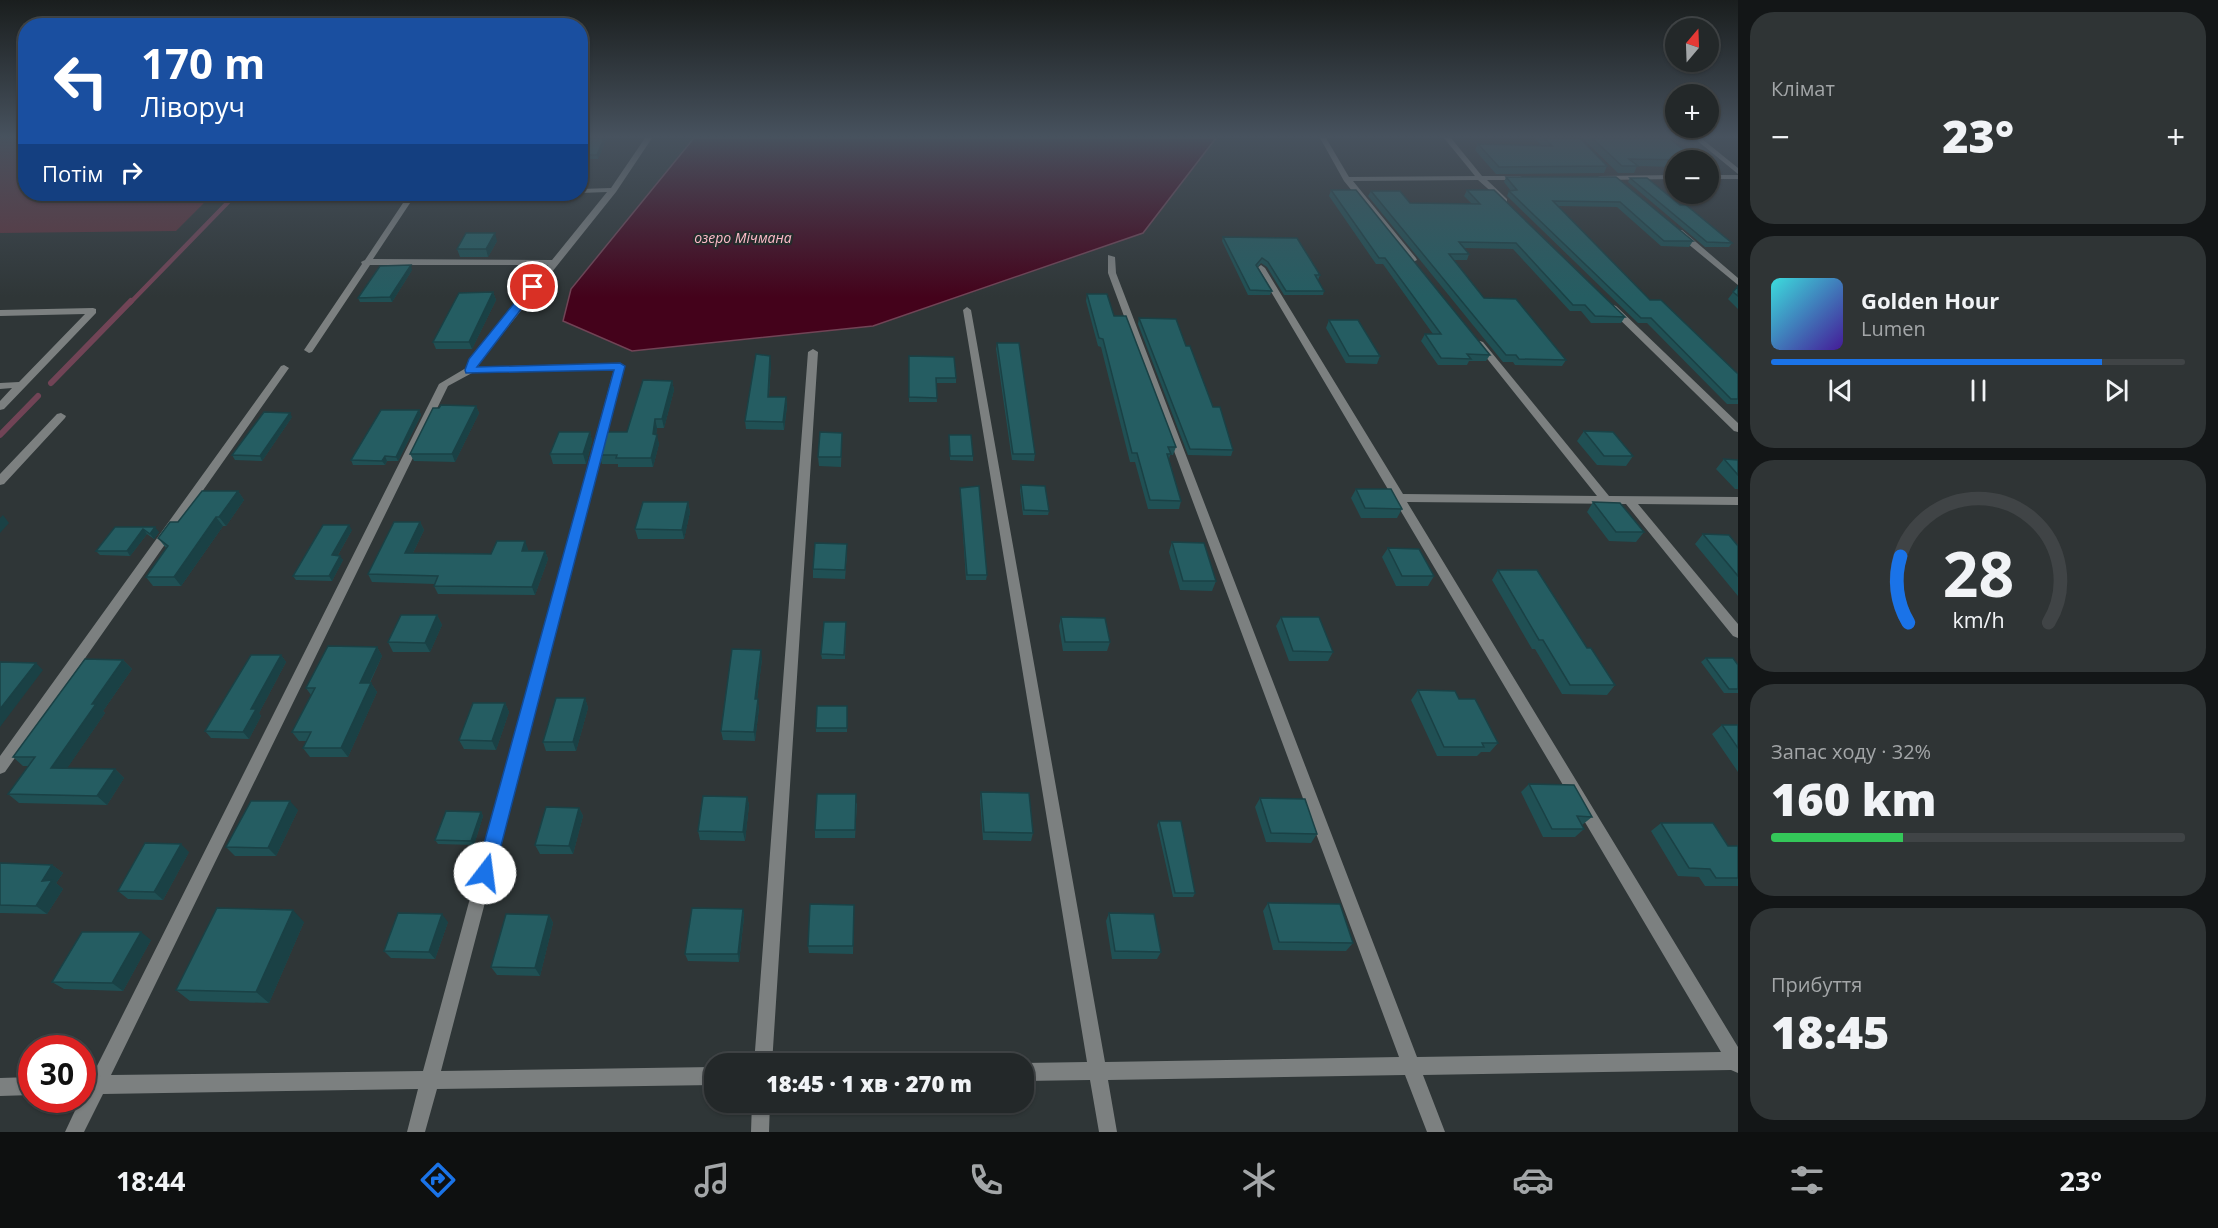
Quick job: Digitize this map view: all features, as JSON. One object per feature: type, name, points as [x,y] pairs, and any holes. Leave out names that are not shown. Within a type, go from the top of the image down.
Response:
[{"type":"street","points":[[470,370],[473,362],[552,262],[612,191]]},
{"type":"street","points":[[1357,191],[1421,270]]},
{"type":"street","points":[[1493,191],[1515,212]]},
{"type":"street","points":[[309,350],[407,201]]},
{"type":"street","points":[[1668,222],[1738,282]]},
{"type":"street","points":[[1111,257],[1112,273],[1436,1132]]},
{"type":"street","points":[[365,262],[552,262]]},
{"type":"street","points":[[1261,268],[1737,1063]]},
{"type":"street","points":[[1609,304],[1738,429]]},
{"type":"street","points":[[967,310],[1108,1132]]},
{"type":"street","points":[[0,313],[93,311],[0,406]]},
{"type":"street","points":[[1472,334],[1605,500]]},
{"type":"street","points":[[764,1053],[813,352]]},
{"type":"street","points":[[96,1073],[444,384],[470,370],[620,366],[416,1132]]},
{"type":"street","points":[[0,768],[284,368]]},
{"type":"street","points":[[0,386],[22,385]]},
{"type":"street","points":[[0,481],[61,416]]},
{"type":"street","points":[[1399,498],[1738,501]]},
{"type":"street","points":[[1629,500],[1738,633]]},
{"type":"street","points":[[1034,1072],[1737,1063]]},
{"type":"street","points":[[96,1085],[704,1076]]},
{"type":"street","points":[[0,1087],[18,1086]]},
{"type":"street","points":[[74,1132],[80,1113]]},
{"type":"street","points":[[760,1132],[761,1113]]},
{"type":"shaded area","points":[[0,191],[18,191],[18,201],[206,201],[176,231],[0,233]]},
{"type":"water","name":"озеро Мічмана","points":[[651,191],[1175,191],[1143,233],[873,326],[632,351],[563,321],[571,289]]},
{"type":"building","points":[[1332,191],[1357,191],[1490,355],[1467,354],[1471,359],[1441,358],[1425,334],[1441,334],[1385,258],[1379,258]]},
{"type":"building","points":[[1371,191],[1400,191],[1410,203],[1480,204],[1468,191],[1495,191],[1625,317],[1595,316],[1585,305],[1573,305],[1516,243],[1459,242],[1469,254],[1449,254],[1484,298],[1516,299],[1566,360],[1519,359],[1516,355],[1506,355]]},
{"type":"building","points":[[1509,191],[1633,191],[1693,241],[1664,241],[1620,202],[1553,201],[1650,300],[1661,300],[1738,374],[1738,399],[1731,399],[1651,318],[1641,318]]},
{"type":"building","points":[[1645,191],[1663,191],[1665,193],[1665,204],[1686,205],[1732,243],[1707,242]]},
{"type":"building","points":[[466,233],[495,233],[486,249],[457,249]]},
{"type":"building","points":[[1223,237],[1297,238],[1320,275],[1315,275],[1324,291],[1286,291],[1268,262],[1262,258],[1256,265],[1272,291],[1250,290]]},
{"type":"building","points":[[411,265],[390,297],[358,298],[380,266]]},
{"type":"building","points":[[1738,286],[1738,296],[1733,292]]},
{"type":"building","points":[[493,292],[469,342],[433,342],[459,293]]},
{"type":"building","points":[[1087,294],[1107,294],[1114,316],[1126,316],[1176,447],[1168,447],[1171,454],[1167,454],[1181,501],[1150,500],[1137,453],[1132,453],[1103,339],[1099,338]]},
{"type":"building","points":[[1139,318],[1176,319],[1186,346],[1190,346],[1213,407],[1220,407],[1233,450],[1190,449]]},
{"type":"building","points":[[1329,320],[1358,320],[1380,356],[1349,356]]},
{"type":"building","points":[[997,343],[1019,343],[1035,454],[1013,454]]},
{"type":"building","points":[[756,354],[770,356],[768,397],[786,397],[783,422],[745,421]]},
{"type":"building","points":[[909,356],[954,357],[956,378],[936,378],[937,398],[909,397]]},
{"type":"building","points":[[643,380],[672,381],[662,419],[655,419],[653,434],[657,435],[651,458],[616,458],[617,455],[599,455],[605,432],[627,432]]},
{"type":"building","points":[[441,405],[476,406],[452,454],[410,454],[433,408],[439,408]]},
{"type":"building","points":[[381,410],[419,410],[396,457],[385,456],[382,461],[351,460]]},
{"type":"building","points":[[264,412],[290,413],[260,456],[232,455]]},
{"type":"building","points":[[1584,431],[1613,432],[1633,456],[1604,456]]},
{"type":"building","points":[[559,432],[590,432],[583,454],[550,454]]},
{"type":"building","points":[[820,432],[842,433],[841,457],[818,457]]},
{"type":"building","points":[[949,435],[971,435],[973,456],[950,456]]},
{"type":"building","points":[[1724,459],[1738,460],[1738,475]]},
{"type":"building","points":[[1021,485],[1045,486],[1049,511],[1024,510]]},
{"type":"building","points":[[979,486],[987,575],[967,575],[960,488]]},
{"type":"building","points":[[1356,489],[1391,489],[1402,509],[1365,508]]},
{"type":"building","points":[[202,491],[238,491],[219,517],[216,517],[174,577],[146,577],[168,546],[158,538],[170,522],[178,522]]},
{"type":"building","points":[[643,502],[688,502],[682,530],[635,529]]},
{"type":"building","points":[[1593,502],[1620,503],[1644,532],[1616,532]]},
{"type":"building","points":[[394,522],[420,522],[405,553],[491,554],[497,541],[525,541],[522,551],[545,551],[532,587],[434,586],[438,576],[368,574]]},
{"type":"building","points":[[323,525],[349,525],[332,555],[340,556],[329,576],[293,576]]},
{"type":"building","points":[[115,527],[155,527],[150,534],[143,529],[127,551],[96,551]]},
{"type":"building","points":[[1703,534],[1729,535],[1738,546],[1738,576]]},
{"type":"building","points":[[1172,542],[1204,543],[1216,581],[1183,581]]},
{"type":"building","points":[[815,543],[847,544],[845,570],[813,569]]},
{"type":"building","points":[[1388,548],[1419,549],[1434,576],[1402,576]]},
{"type":"building","points":[[1498,570],[1537,570],[1587,648],[1591,648],[1615,685],[1570,685],[1543,640],[1539,640]]},
{"type":"building","points":[[401,615],[437,615],[425,643],[388,642]]},
{"type":"building","points":[[1061,617],[1105,618],[1110,642],[1065,642]]},
{"type":"building","points":[[1281,617],[1319,617],[1333,652],[1293,651]]},
{"type":"building","points":[[824,622],[846,622],[844,655],[821,654]]},
{"type":"building","points":[[328,646],[377,647],[360,683],[371,683],[341,748],[303,748],[311,732],[292,732],[315,688],[306,688]]},
{"type":"building","points":[[732,649],[761,650],[755,699],[758,699],[754,732],[721,731]]},
{"type":"building","points":[[251,655],[281,655],[251,709],[256,709],[243,732],[205,731]]},
{"type":"building","points":[[1706,658],[1733,658],[1738,665],[1738,689],[1729,689]]},
{"type":"building","points":[[85,659],[123,660],[92,704],[96,704],[51,768],[115,769],[97,796],[8,794],[35,757],[13,757]]},
{"type":"building","points":[[0,662],[36,663],[0,709]]},
{"type":"building","points":[[1418,690],[1455,691],[1459,699],[1475,699],[1498,743],[1482,743],[1484,747],[1444,747]]},
{"type":"building","points":[[556,698],[585,698],[573,742],[543,742]]},
{"type":"building","points":[[473,703],[505,703],[492,741],[459,740]]},
{"type":"building","points":[[817,706],[847,706],[847,728],[816,728]]},
{"type":"building","points":[[1722,725],[1738,725],[1738,748]]},
{"type":"building","points":[[1529,784],[1574,785],[1592,817],[1577,816],[1584,829],[1552,829]]},
{"type":"building","points":[[981,792],[1029,793],[1033,833],[984,832]]},
{"type":"building","points":[[817,794],[856,794],[855,830],[815,830]]},
{"type":"building","points":[[703,796],[747,797],[743,832],[698,831]]},
{"type":"building","points":[[1260,798],[1305,799],[1317,834],[1271,833]]},
{"type":"building","points":[[251,801],[290,801],[268,848],[226,847]]},
{"type":"building","points":[[546,807],[579,808],[569,846],[535,845]]},
{"type":"building","points":[[446,811],[481,812],[471,841],[435,840]]},
{"type":"building","points":[[1159,821],[1181,821],[1195,893],[1175,893]]},
{"type":"building","points":[[1661,823],[1713,823],[1728,846],[1738,846],[1738,878],[1716,878],[1710,869],[1689,868]]},
{"type":"building","points":[[145,843],[181,844],[154,892],[118,891]]},
{"type":"building","points":[[0,863],[52,865],[42,881],[52,880],[36,906],[0,905]]},
{"type":"building","points":[[1268,903],[1340,904],[1353,943],[1279,942]]},
{"type":"building","points":[[810,904],[854,905],[853,946],[808,946]]},
{"type":"building","points":[[217,908],[293,910],[256,992],[176,990]]},
{"type":"building","points":[[692,908],[743,909],[738,954],[685,954]]},
{"type":"building","points":[[398,913],[442,914],[429,952],[384,951]]},
{"type":"building","points":[[1109,913],[1154,914],[1161,952],[1115,951]]},
{"type":"building","points":[[506,914],[549,915],[535,968],[491,967]]},
{"type":"building","points":[[82,932],[141,932],[112,983],[52,982]]},
{"type":"waterway","points":[[130,303],[229,201]]},
{"type":"waterway","points":[[51,383],[131,301]]},
{"type":"waterway","points":[[0,435],[38,396]]},
{"type":"route","points":[[485,873],[620,366],[470,370],[473,362],[533,287]]}]
